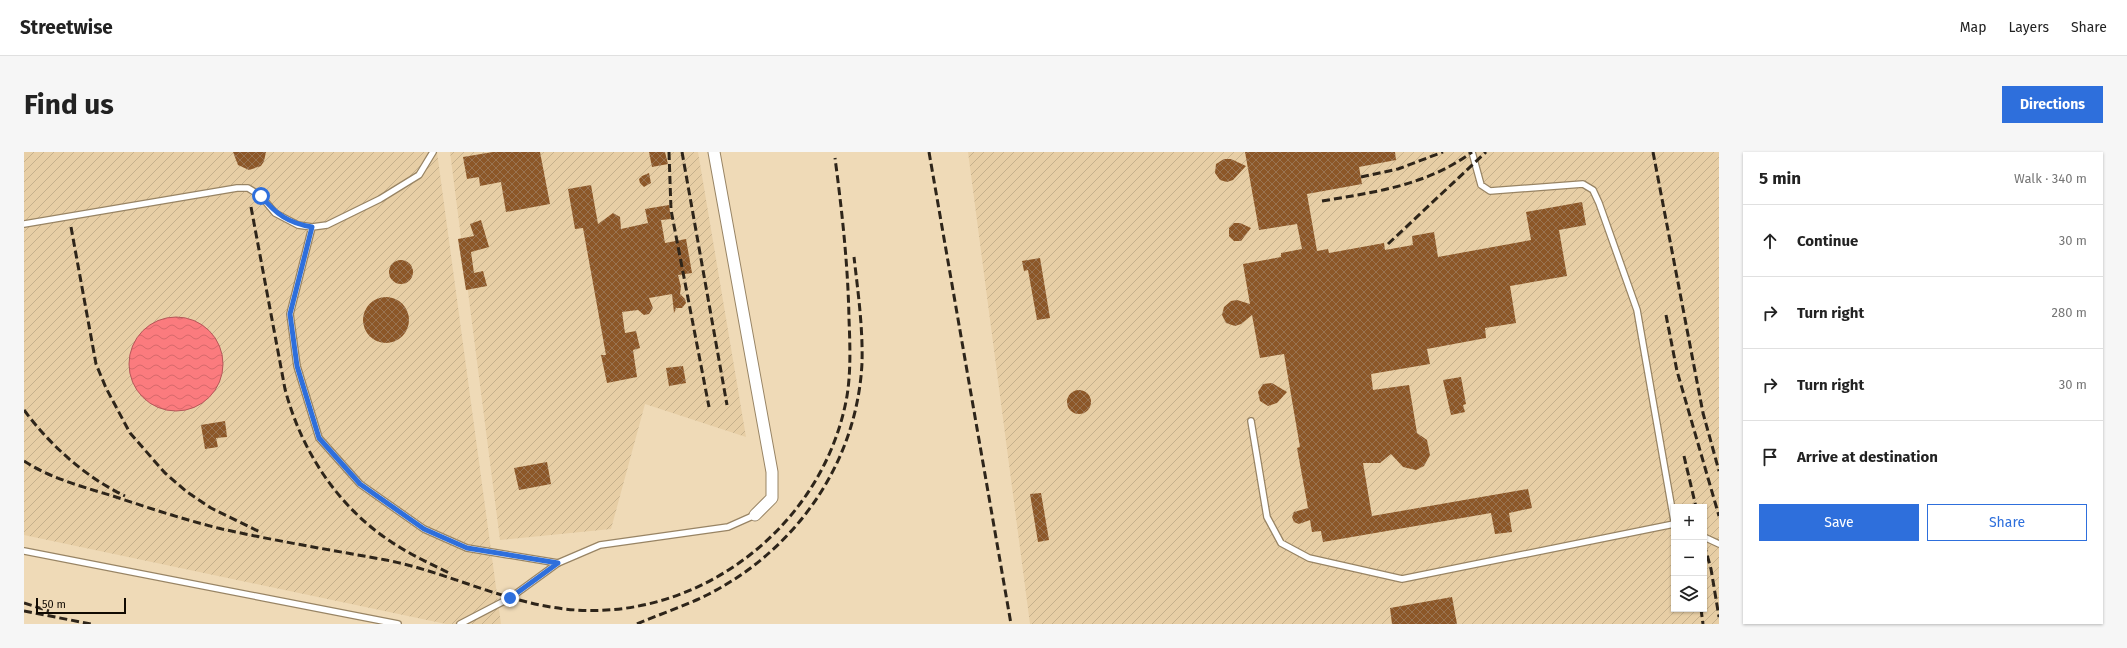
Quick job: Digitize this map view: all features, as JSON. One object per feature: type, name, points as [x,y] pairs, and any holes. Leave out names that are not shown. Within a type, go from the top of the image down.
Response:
[{"type":"street","points":[[714,152],[772,472],[772,498],[755,515]]},
{"type":"lane","points":[[24,224],[237,188],[248,188],[261,196],[275,213],[298,225],[312,227],[327,225],[380,199],[419,175],[433,152]]},
{"type":"lane","points":[[1472,152],[1481,185],[1490,191],[1583,184],[1592,190],[1600,203],[1637,310],[1671,506]]},
{"type":"lane","points":[[312,227],[290,314],[297,366],[319,438],[360,484],[424,529],[467,548],[558,563]]},
{"type":"lane","points":[[1251,421],[1267,517],[1280,543],[1309,558],[1402,579],[1671,524]]},
{"type":"lane","points":[[460,624],[510,598],[558,563],[600,545],[728,527],[755,515]]},
{"type":"lane","points":[[1707,539],[1719,544]]},
{"type":"lane","points":[[24,550],[398,624]]},
{"type":"shaded area","points":[[24,152],[437,152],[501,624],[446,624],[24,535]]},
{"type":"shaded area","points":[[450,152],[698,152],[746,437],[645,404],[611,529],[500,540]]},
{"type":"shaded area","points":[[968,152],[1719,152],[1719,624],[1030,624]]},
{"type":"water","points":[[176,317],[194,321],[209,331],[219,346],[223,364],[219,382],[209,397],[194,407],[176,411],[158,407],[143,397],[133,382],[129,364],[133,346],[143,331],[158,321]]},
{"type":"building","points":[[233,152],[266,152],[261,166],[249,170],[238,165]]},
{"type":"building","points":[[493,152],[540,152],[550,204],[506,212],[501,182],[480,186],[479,177],[467,179],[463,157]]},
{"type":"building","points":[[649,152],[665,152],[668,164],[652,167]]},
{"type":"building","points":[[1245,152],[1395,152],[1396,160],[1359,167],[1362,184],[1307,194],[1317,251],[1328,249],[1329,253],[1384,243],[1385,250],[1413,245],[1412,236],[1434,232],[1438,257],[1531,240],[1526,212],[1582,202],[1586,225],[1559,230],[1567,276],[1510,286],[1516,323],[1485,328],[1486,338],[1427,349],[1430,364],[1371,374],[1373,390],[1409,385],[1417,433],[1427,440],[1430,455],[1424,466],[1416,470],[1403,467],[1391,454],[1380,463],[1363,463],[1372,516],[1528,489],[1532,508],[1509,513],[1512,532],[1495,534],[1491,513],[1323,542],[1321,531],[1312,532],[1310,520],[1299,524],[1294,522],[1292,517],[1294,512],[1308,508],[1297,448],[1300,447],[1284,354],[1260,358],[1252,315],[1241,324],[1235,326],[1226,323],[1222,315],[1224,307],[1231,301],[1237,300],[1250,304],[1243,264],[1281,257],[1281,253],[1302,249],[1297,224],[1259,230]]},
{"type":"building","points":[[1224,159],[1231,159],[1246,166],[1233,180],[1227,182],[1220,180],[1215,173],[1216,164]]},
{"type":"building","points":[[649,173],[651,183],[644,187],[640,183],[639,179]]},
{"type":"building","points":[[591,185],[598,224],[613,213],[620,217],[621,229],[648,223],[645,209],[669,205],[671,219],[661,220],[665,243],[686,239],[692,273],[678,275],[681,287],[680,294],[685,299],[686,303],[682,308],[676,308],[674,313],[672,294],[649,298],[653,308],[649,314],[644,315],[638,310],[622,312],[625,333],[636,331],[640,348],[633,350],[637,377],[607,383],[601,355],[606,355],[583,228],[575,229],[568,189]]},
{"type":"building","points":[[481,220],[489,247],[471,252],[474,273],[483,271],[487,286],[466,290],[458,239],[474,236],[470,224]]},
{"type":"building","points":[[1234,223],[1240,223],[1251,228],[1241,241],[1234,241],[1229,236],[1229,228]]},
{"type":"building","points":[[1040,258],[1050,318],[1037,320],[1028,270],[1024,271],[1022,261]]},
{"type":"building","points":[[401,260],[406,261],[412,267],[412,277],[406,283],[401,284],[396,283],[390,277],[389,272],[390,267],[396,261]]},
{"type":"building","points":[[381,297],[391,297],[399,301],[405,307],[409,315],[409,325],[405,333],[399,339],[391,343],[381,343],[373,339],[367,333],[363,325],[363,315],[367,307],[373,301]]},
{"type":"building","points":[[683,366],[686,383],[669,386],[666,368]]},
{"type":"building","points":[[1461,377],[1466,404],[1463,405],[1465,412],[1451,415],[1443,380]]},
{"type":"building","points":[[1272,383],[1287,392],[1277,403],[1268,406],[1260,401],[1258,392],[1263,384]]},
{"type":"building","points":[[1079,390],[1084,391],[1090,397],[1090,407],[1084,413],[1079,414],[1074,413],[1068,407],[1067,402],[1068,397],[1074,391]]},
{"type":"building","points":[[225,421],[227,437],[216,438],[218,447],[205,449],[201,425]]},
{"type":"building","points":[[547,462],[551,484],[519,490],[514,468]]},
{"type":"building","points":[[1041,493],[1049,540],[1038,542],[1030,494]]},
{"type":"building","points":[[1452,597],[1457,624],[1392,624],[1390,608]]},
{"type":"railway","points":[[669,152],[671,210],[709,407]]},
{"type":"railway","points":[[682,152],[727,405]]},
{"type":"railway","points":[[929,152],[1011,624]]},
{"type":"railway","points":[[1361,177],[1398,169],[1443,152]]},
{"type":"railway","points":[[1322,201],[1401,186],[1438,172],[1472,152]]},
{"type":"railway","points":[[1388,244],[1486,152]]},
{"type":"railway","points":[[1653,152],[1703,413],[1719,471]]},
{"type":"railway","points":[[24,461],[67,482],[194,522],[222,529],[409,565],[519,600],[565,609],[614,610],[662,600],[706,583],[747,557],[782,525],[812,487],[834,443],[847,396],[850,358],[846,258],[835,158]]},
{"type":"railway","points":[[251,207],[285,389],[292,412],[311,455],[338,494],[353,511],[371,527],[404,550],[449,573]]},
{"type":"railway","points":[[71,227],[96,364],[106,388],[130,433],[165,473],[187,492],[211,508],[262,533]]},
{"type":"railway","points":[[637,624],[699,599],[739,576],[768,554],[794,528],[816,500],[834,468],[848,435],[858,400],[862,363],[862,337],[854,257]]},
{"type":"railway","points":[[1666,315],[1677,371],[1719,516]]},
{"type":"railway","points":[[24,410],[45,436],[69,459],[82,470],[125,496]]},
{"type":"railway","points":[[1684,456],[1695,504]]},
{"type":"railway","points":[[1707,555],[1711,569],[1719,617]]},
{"type":"railway","points":[[24,603],[49,611]]},
{"type":"railway","points":[[24,611],[91,624]]},
{"type":"railway","points":[[1701,612],[1703,624]]},
{"type":"route","points":[[261,196],[275,213],[298,225],[312,227],[290,314],[297,366],[319,438],[360,484],[424,529],[467,548],[558,563],[510,598]]}]
